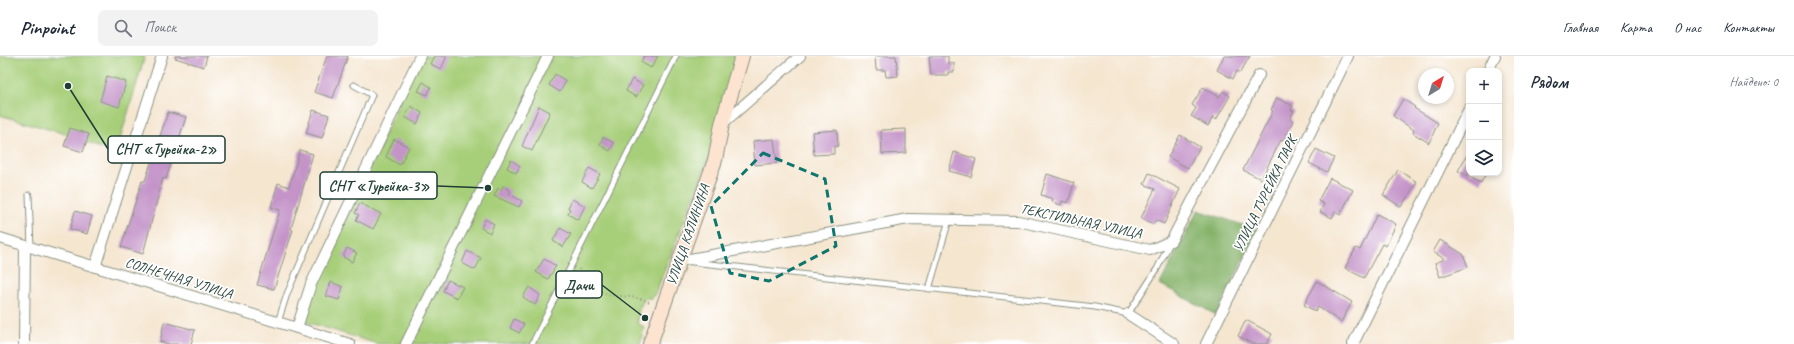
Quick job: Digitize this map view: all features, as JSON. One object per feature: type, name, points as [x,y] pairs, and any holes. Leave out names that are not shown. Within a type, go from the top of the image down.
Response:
[{"type":"street","points":[[95,267],[162,56]]},
{"type":"street","points":[[297,328],[311,284],[420,56]]},
{"type":"street","points":[[406,344],[548,56]]},
{"type":"street","name":"УЛИЦА КАЛИНИНА","points":[[650,344],[714,160],[722,124],[742,56]]},
{"type":"street","points":[[722,124],[800,56]]},
{"type":"street","name":"УЛИЦА ТУРЕЙКА ПАРК","points":[[1206,344],[1348,56]]},
{"type":"street","points":[[1489,68],[1495,56]]},
{"type":"street","points":[[1171,241],[1259,75]]},
{"type":"street","points":[[1353,344],[1466,115]]},
{"type":"street","name":"ТЕКСТИЛЬНАЯ УЛИЦА","points":[[679,261],[908,219],[1018,221],[1150,250],[1171,241]]},
{"type":"street","name":"СОЛНЕЧНАЯ УЛИЦА","points":[[0,238],[350,344]]},
{"type":"street","points":[[24,344],[28,247]]},
{"type":"street","points":[[1128,314],[1174,344]]},
{"type":"lane","points":[[532,344],[676,56]]},
{"type":"lane","points":[[278,322],[287,294],[372,95],[354,86]]},
{"type":"lane","points":[[28,247],[29,195]]},
{"type":"lane","points":[[929,289],[949,220]]},
{"type":"lane","points":[[679,261],[1095,307],[1128,314],[1157,269],[1171,241]]},
{"type":"path","points":[[574,261],[592,284],[608,294],[633,297],[653,305]]},
{"type":"highlighted area","points":[[763,153],[825,179],[836,246],[769,281],[730,273],[711,206]]},
{"type":"green space","points":[[0,56],[145,56],[117,149],[122,156],[62,133],[0,115]]},
{"type":"green space","points":[[420,56],[743,56],[721,127],[656,292],[652,298],[645,298],[639,309],[637,323],[644,327],[640,344],[378,344],[300,320]]},
{"type":"green space","points":[[1198,210],[1258,230],[1216,315],[1160,284]]},
{"type":"building","points":[[175,56],[207,56],[204,67],[175,58]]},
{"type":"building","points":[[327,56],[348,56],[333,98],[314,92]]},
{"type":"building","points":[[434,56],[447,56],[441,69],[430,64]]},
{"type":"building","points":[[644,56],[658,56],[651,68],[641,62]]},
{"type":"building","points":[[875,56],[896,56],[898,76],[886,77],[885,70],[876,70]]},
{"type":"building","points":[[929,56],[948,56],[948,63],[954,63],[954,72],[948,72],[948,75],[931,75]]},
{"type":"building","points":[[1224,56],[1250,56],[1240,73],[1237,71],[1233,79],[1217,70]]},
{"type":"building","points":[[555,74],[566,81],[560,92],[549,85]]},
{"type":"building","points":[[107,76],[126,82],[119,107],[100,101]]},
{"type":"building","points":[[632,79],[643,85],[636,97],[626,91]]},
{"type":"building","points":[[423,82],[431,87],[427,95],[418,91]]},
{"type":"building","points":[[1203,87],[1219,97],[1223,91],[1230,96],[1216,120],[1213,117],[1208,126],[1191,116],[1196,108],[1192,105]]},
{"type":"building","points":[[1277,98],[1293,106],[1291,110],[1294,111],[1290,119],[1293,121],[1283,141],[1281,140],[1261,179],[1243,170],[1273,111],[1271,110]]},
{"type":"building","points":[[1403,99],[1415,107],[1414,108],[1438,123],[1429,143],[1413,133],[1414,130],[1393,116]]},
{"type":"building","points":[[411,106],[422,113],[417,124],[405,117]]},
{"type":"building","points":[[539,106],[550,112],[532,151],[522,146]]},
{"type":"building","points":[[313,110],[329,115],[322,138],[306,133]]},
{"type":"building","points":[[168,112],[186,117],[166,179],[163,178],[143,254],[121,247],[142,181],[145,181]]},
{"type":"building","points":[[70,128],[89,134],[83,152],[64,146]]},
{"type":"building","points":[[906,129],[906,153],[882,154],[881,130]]},
{"type":"building","points":[[837,130],[838,146],[834,147],[834,154],[814,155],[812,132]]},
{"type":"building","points":[[1180,135],[1200,147],[1188,168],[1168,157]]},
{"type":"building","points":[[603,137],[614,143],[610,151],[600,145]]},
{"type":"building","points":[[394,139],[409,147],[400,165],[386,157]]},
{"type":"building","points":[[774,139],[777,163],[755,165],[753,141]]},
{"type":"building","points":[[1316,149],[1334,158],[1327,172],[1309,163]]},
{"type":"building","points":[[300,150],[313,154],[291,229],[293,230],[274,289],[257,285],[280,210],[271,207],[278,183],[289,187]]},
{"type":"building","points":[[954,152],[976,159],[971,177],[949,171]]},
{"type":"building","points":[[1466,156],[1466,175],[1458,171]]},
{"type":"building","points":[[511,160],[520,166],[516,173],[507,168]]},
{"type":"building","points":[[589,168],[600,174],[592,188],[582,182]]},
{"type":"building","points":[[1398,170],[1417,182],[1401,207],[1383,195]]},
{"type":"building","points":[[1149,173],[1180,189],[1164,224],[1156,220],[1153,224],[1141,218],[1155,189],[1144,184]]},
{"type":"building","points":[[1047,174],[1074,183],[1068,203],[1062,201],[1061,205],[1052,202],[1053,199],[1041,195]]},
{"type":"building","points":[[1468,176],[1484,176],[1481,183]]},
{"type":"building","points":[[1330,178],[1353,190],[1340,215],[1335,212],[1332,218],[1320,212],[1324,204],[1318,201]]},
{"type":"building","points":[[503,186],[511,191],[509,194],[522,201],[519,207],[494,196],[498,188],[501,190]]},
{"type":"building","points":[[572,199],[585,206],[578,220],[568,214],[570,209],[568,208]]},
{"type":"building","points":[[360,203],[381,214],[373,229],[356,220],[359,215],[355,213]]},
{"type":"building","points":[[75,211],[92,216],[87,234],[70,229]]},
{"type":"building","points":[[1377,214],[1396,224],[1386,246],[1382,244],[1364,278],[1345,268],[1356,248],[1360,250]]},
{"type":"building","points":[[485,219],[494,224],[490,233],[481,228]]},
{"type":"building","points":[[560,228],[571,234],[563,247],[553,241]]},
{"type":"building","points":[[1440,240],[1463,254],[1468,267],[1440,277],[1435,263],[1445,259],[1433,252]]},
{"type":"building","points":[[347,248],[357,253],[352,262],[343,257]]},
{"type":"building","points":[[467,251],[481,258],[475,270],[462,263]]},
{"type":"building","points":[[544,259],[556,266],[548,279],[536,272]]},
{"type":"building","points":[[448,280],[463,287],[457,298],[443,291]]},
{"type":"building","points":[[1317,281],[1352,302],[1341,322],[1318,307],[1315,311],[1304,305]]},
{"type":"building","points":[[331,282],[343,287],[339,300],[326,296]]},
{"type":"building","points":[[529,287],[540,295],[535,305],[523,297]]},
{"type":"building","points":[[514,319],[524,324],[519,333],[510,328]]},
{"type":"building","points":[[1246,320],[1272,334],[1267,344],[1253,344],[1238,336]]},
{"type":"building","points":[[164,322],[195,330],[191,344],[169,344],[160,342]]},
{"type":"place","name":"СНТ «Турейка-2»","points":[[68,86]]},
{"type":"place","name":"СНТ «Турейка-3»","points":[[488,188]]},
{"type":"place","name":"Дачи","points":[[645,318]]}]
